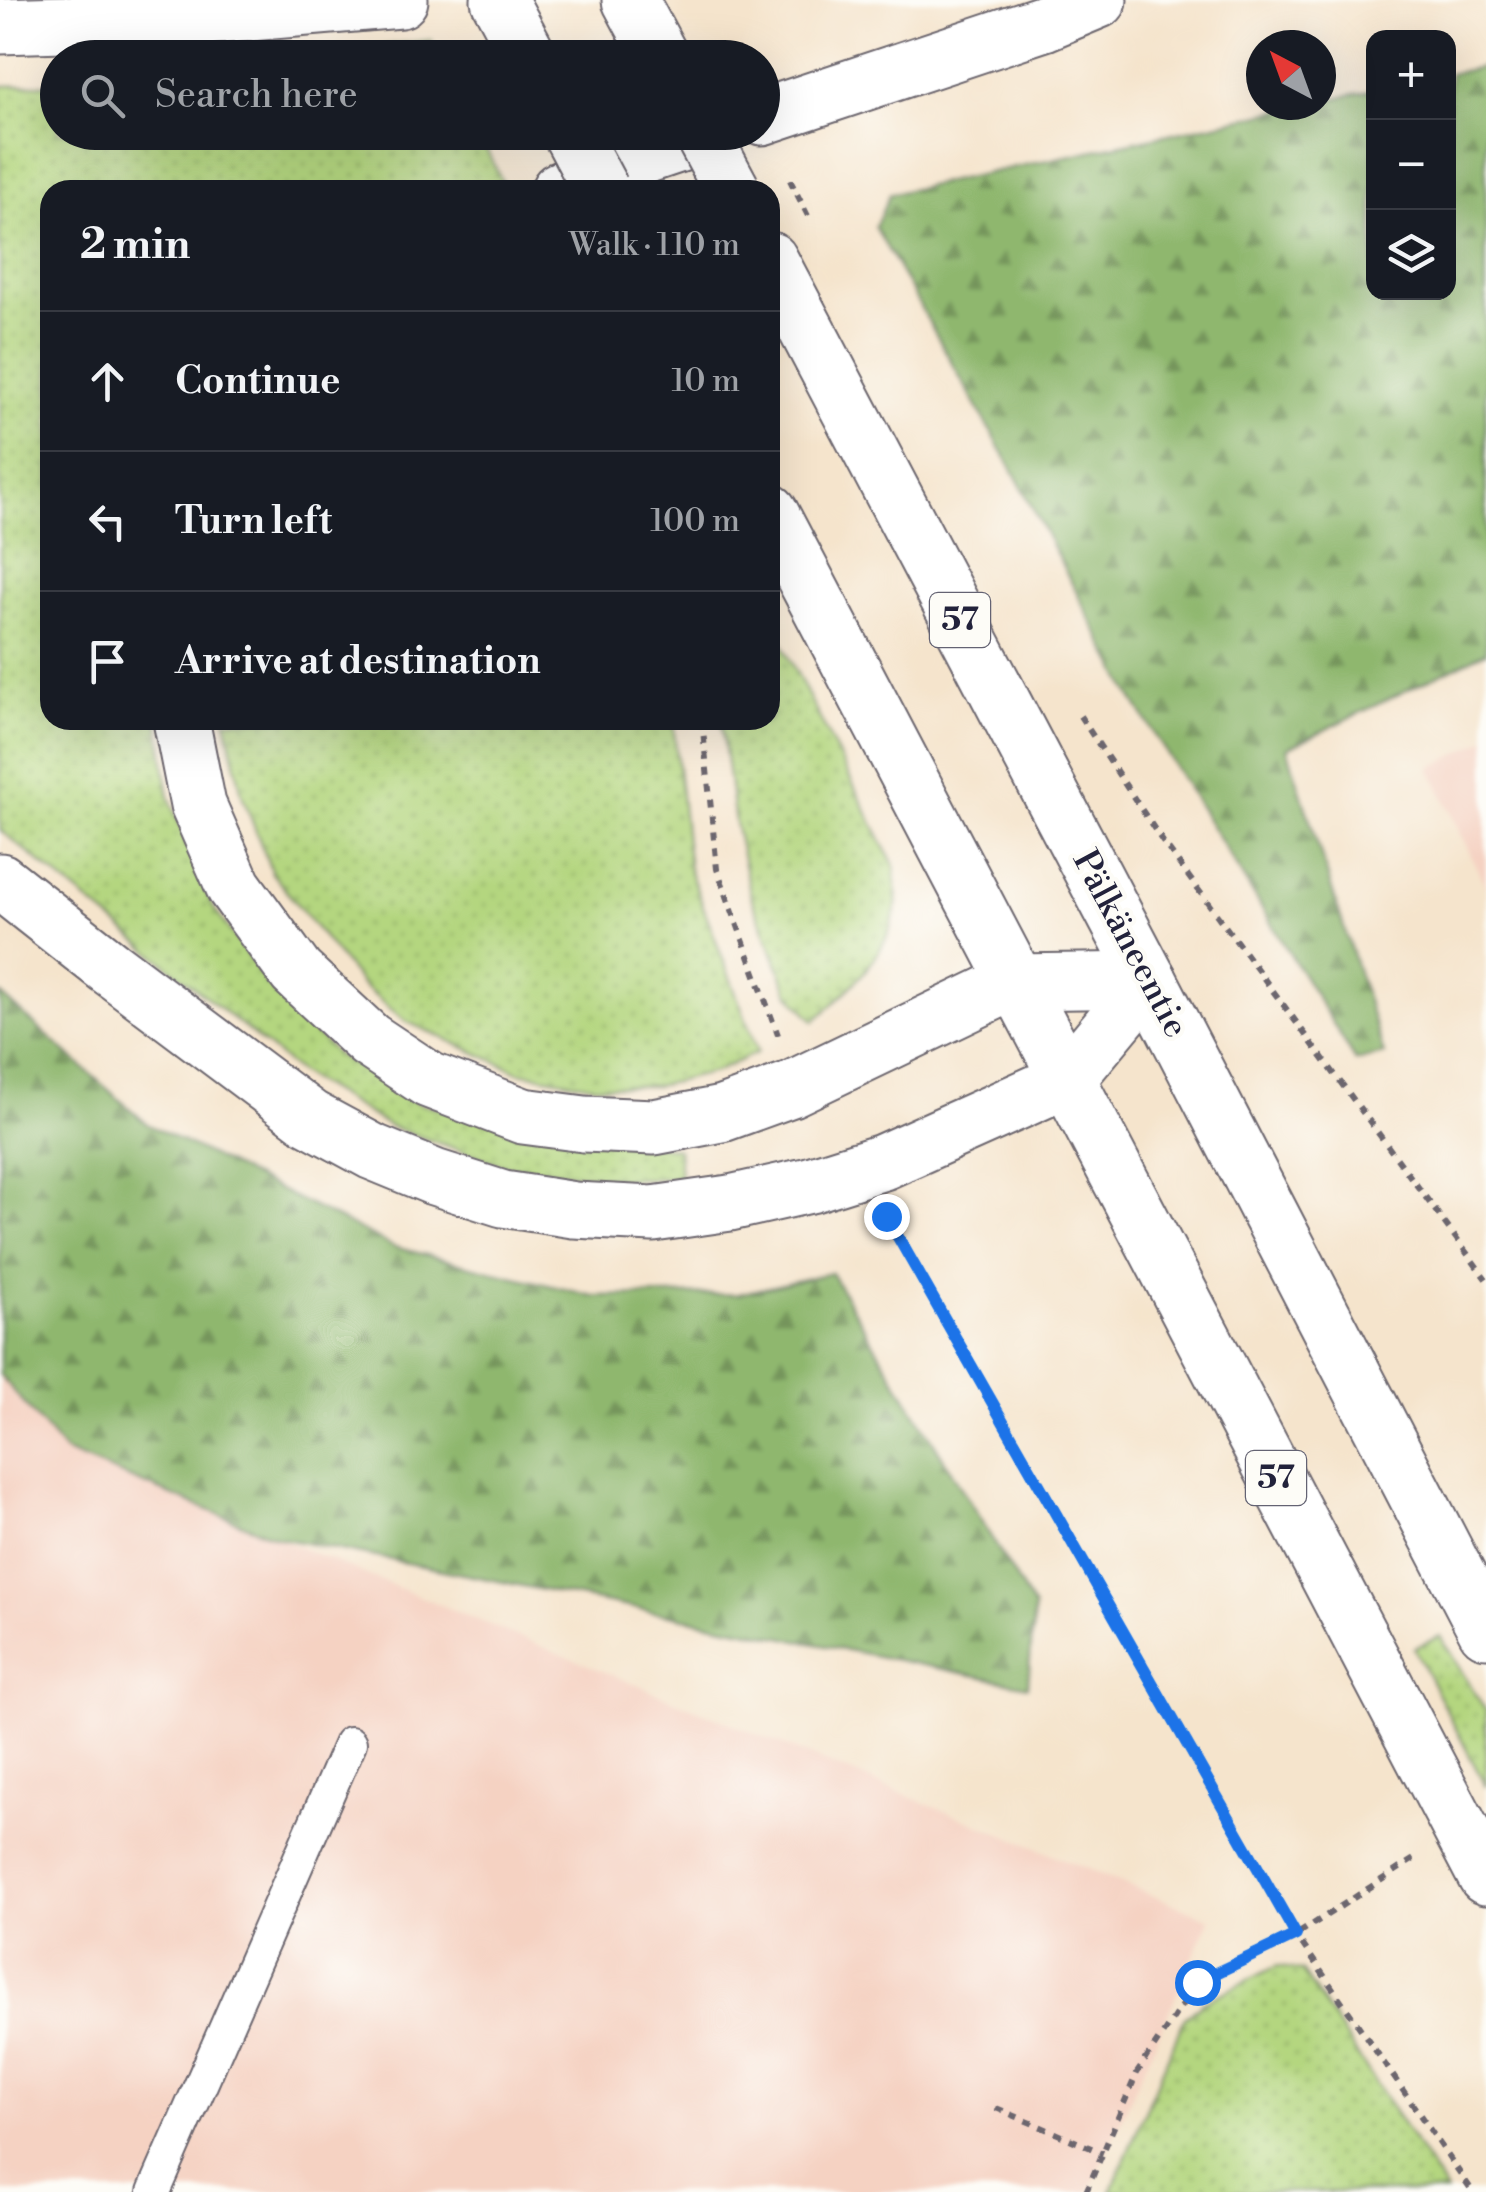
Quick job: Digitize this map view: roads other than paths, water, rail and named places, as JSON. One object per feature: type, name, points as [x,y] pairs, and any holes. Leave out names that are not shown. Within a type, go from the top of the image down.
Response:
[{"type":"main road","points":[[0,26],[159,21],[400,0]]},
{"type":"main road","points":[[499,0],[520,40]]},
{"type":"main road","points":[[630,0],[651,40]]},
{"type":"main road","points":[[780,111],[1044,23],[1099,0]]},
{"type":"main road","points":[[580,150],[596,180]]},
{"type":"main road","points":[[581,180],[662,150]]},
{"type":"main road","points":[[711,150],[727,180]]},
{"type":"main road","name":"Pälkäneentie","points":[[780,279],[1486,1630]]},
{"type":"main road","name":"57","points":[[780,531],[1486,1877]]},
{"type":"main road","points":[[183,730],[198,805],[234,887],[296,972],[369,1040],[429,1080],[523,1116],[654,1127],[722,1114],[791,1089],[1014,982],[1149,980]]},
{"type":"main road","points":[[0,881],[310,1118],[373,1152],[434,1177],[502,1199],[574,1210],[653,1214],[730,1204],[883,1162],[1066,1080],[1149,980]]},
{"type":"lane","points":[[154,2192],[350,1742]]}]
